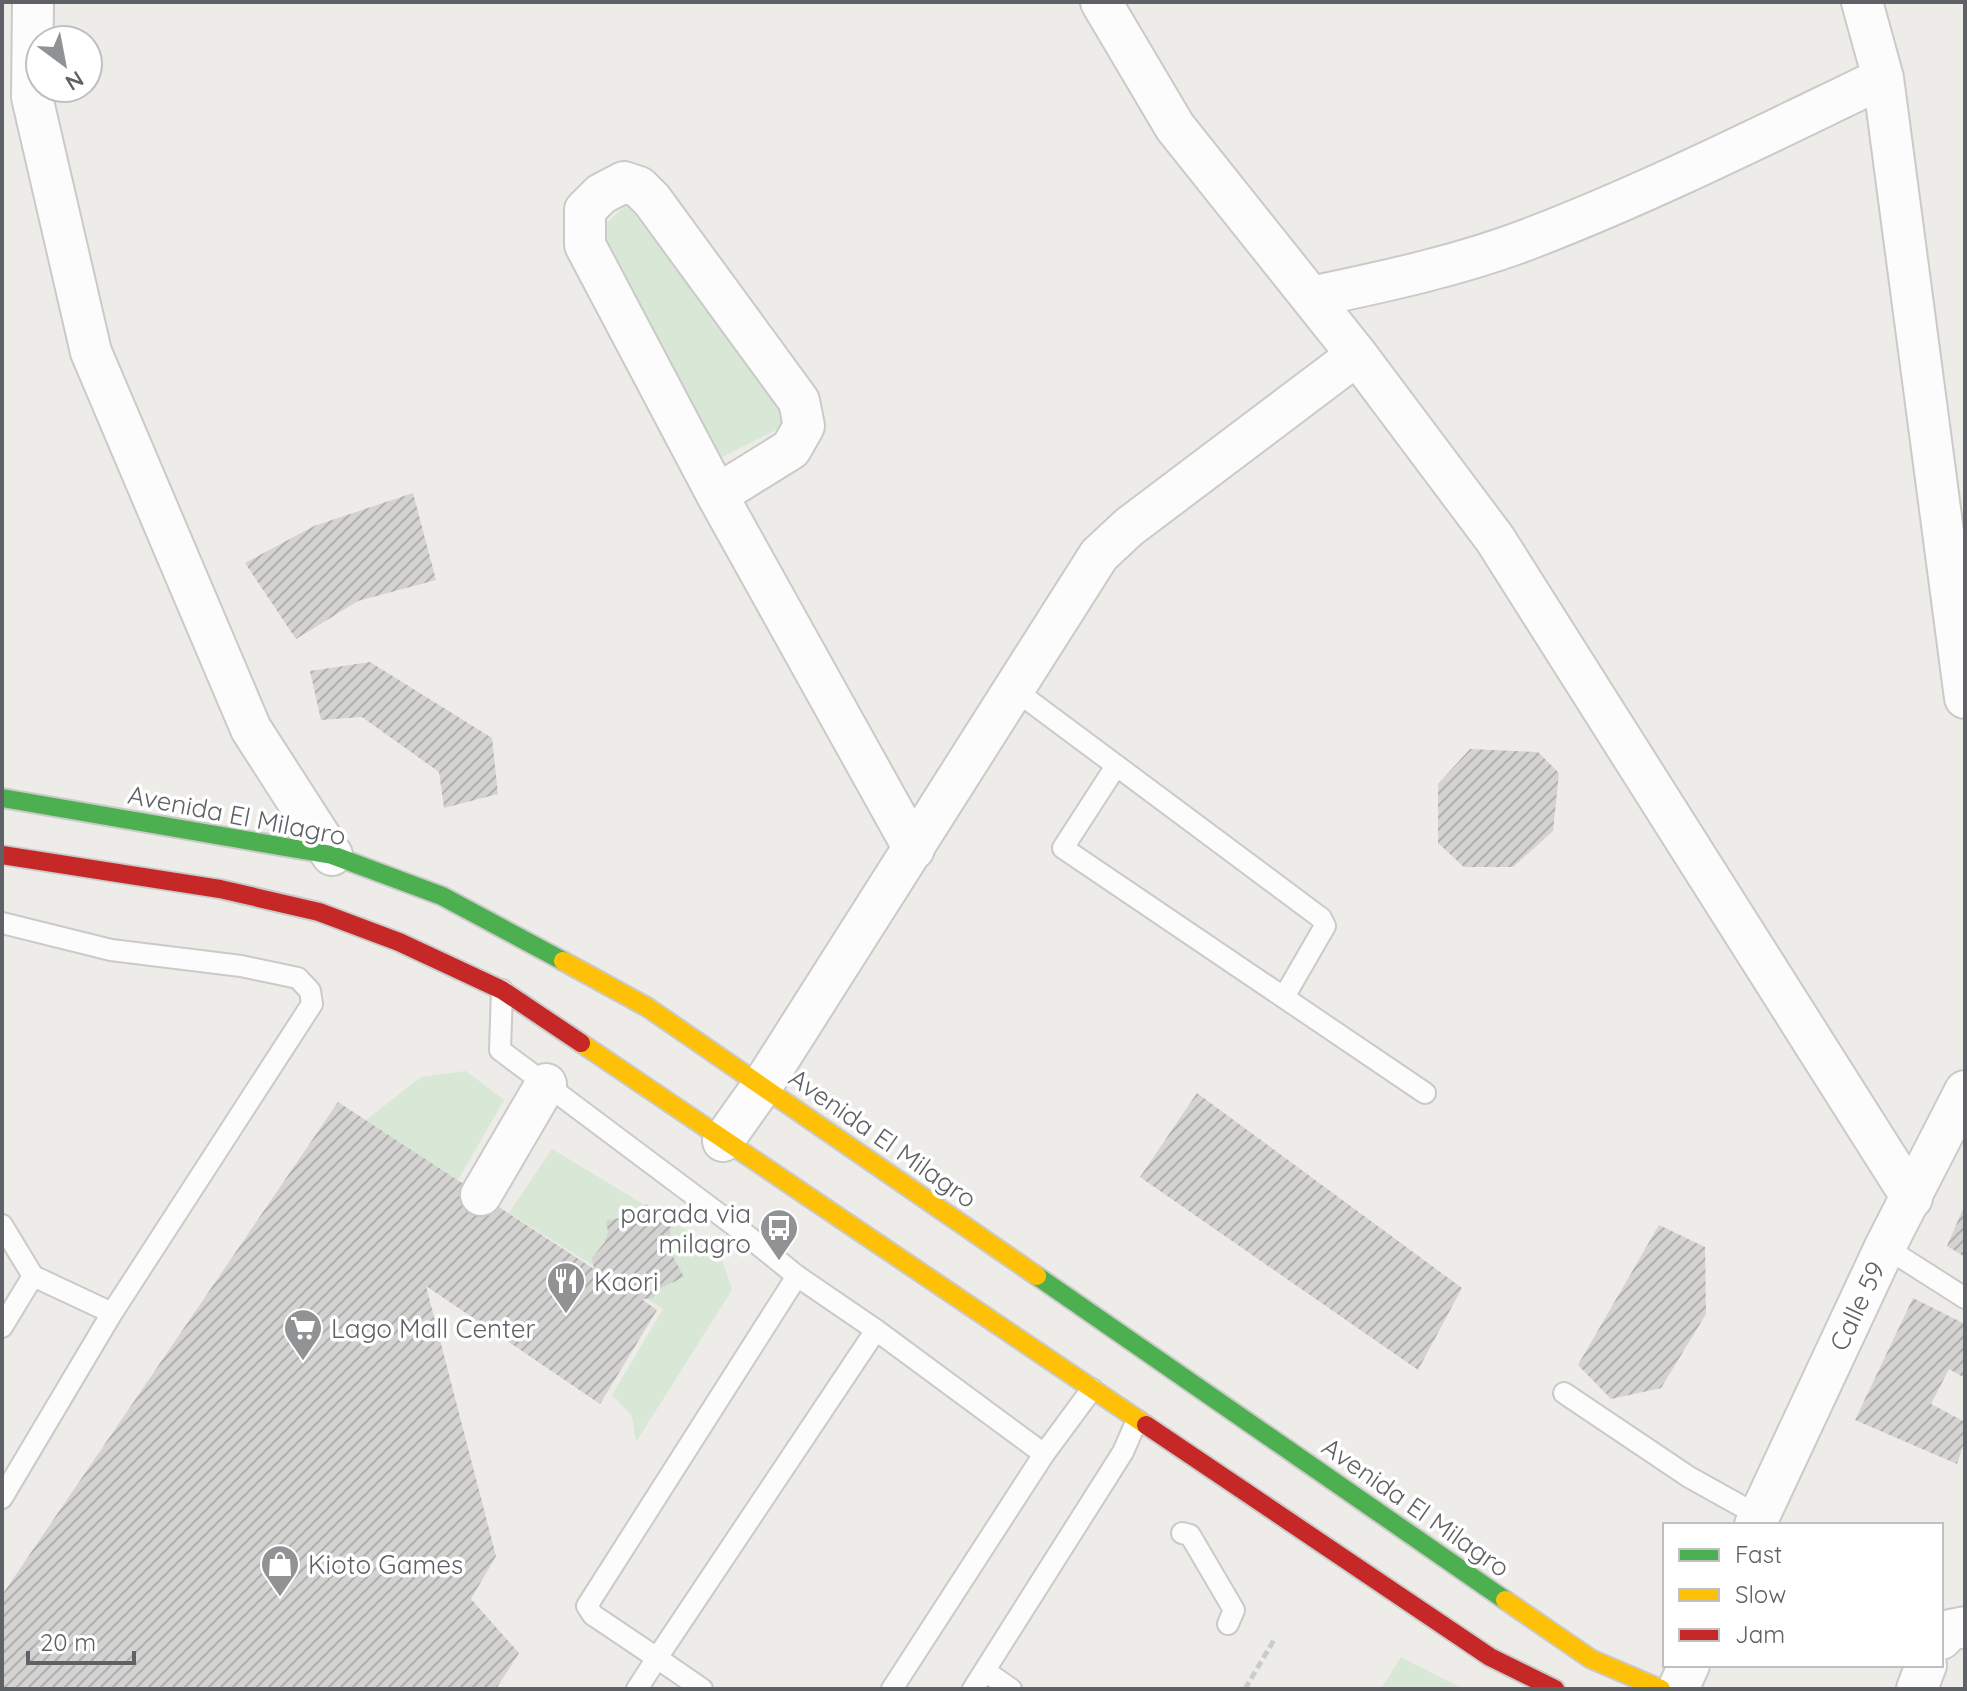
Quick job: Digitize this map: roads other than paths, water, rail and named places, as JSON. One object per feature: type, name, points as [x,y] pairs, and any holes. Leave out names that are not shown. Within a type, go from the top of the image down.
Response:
[{"type":"main road","name":"Avenida El Milagro","points":[[2,798],[332,855],[456,904],[647,1007],[1591,1659],[1661,1689]]},
{"type":"main road","points":[[2,855],[202,886],[295,905],[392,938],[502,990],[1490,1657],[1555,1689]]},
{"type":"street","points":[[33,2],[32,97],[91,352],[251,729],[332,855]]},
{"type":"street","points":[[1101,2],[1175,127],[1357,355],[1495,539],[1912,1198]]},
{"type":"street","points":[[1862,2],[1883,78],[1965,698]]},
{"type":"street","points":[[1311,297],[1426,273],[1533,238],[1676,177],[1883,78]]},
{"type":"street","points":[[717,495],[791,449],[804,426],[799,401],[652,200],[639,187],[624,182],[601,194],[585,210],[585,245],[717,495],[914,849]]},
{"type":"street","points":[[723,1141],[762,1086],[1099,555],[1113,540],[1357,355]]},
{"type":"street","points":[[481,1195],[546,1084]]},
{"type":"street","name":"Calle 59","points":[[1757,1521],[1885,1247],[1965,1091]]},
{"type":"street","points":[[1943,1637],[1950,1630],[1965,1627]]},
{"type":"street","points":[[1678,1689],[1688,1667]]},
{"type":"street","points":[[1917,1689],[1925,1667]]},
{"type":"lane","points":[[1015,690],[1321,918],[1325,926],[1284,997]]},
{"type":"lane","points":[[1116,766],[1063,848],[1425,1093]]},
{"type":"lane","points":[[2,923],[111,950],[241,966],[298,978],[310,991],[312,1004],[112,1313],[2,1498]]},
{"type":"lane","points":[[502,990],[500,1050],[797,1276],[1044,1454]]},
{"type":"lane","points":[[2,1225],[33,1276],[112,1313]]},
{"type":"lane","points":[[1885,1247],[1965,1298]]},
{"type":"lane","points":[[2,1327],[33,1276]]},
{"type":"lane","points":[[702,1689],[593,1615],[587,1606],[797,1276]]},
{"type":"lane","points":[[637,1689],[876,1330]]},
{"type":"lane","points":[[892,1689],[1044,1454],[1092,1389]]},
{"type":"lane","points":[[1564,1393],[1757,1521]]},
{"type":"lane","points":[[973,1689],[1123,1452],[1137,1420]]},
{"type":"lane","points":[[1182,1533],[1190,1535],[1228,1597],[1234,1610],[1228,1624]]},
{"type":"lane","points":[[985,1671],[1011,1689]]},
{"type":"place","name":"parada via milagro","points":[[779,1262]]},
{"type":"place","name":"Kaori","points":[[566,1315]]},
{"type":"place","name":"Lago Mall Center","points":[[303,1362]]},
{"type":"place","name":"Kioto Games","points":[[280,1598]]}]
